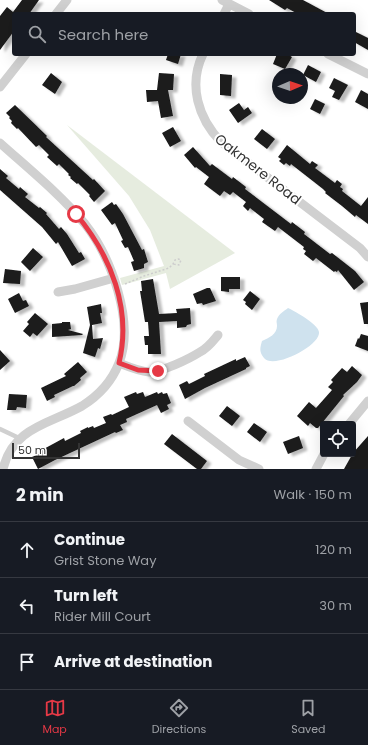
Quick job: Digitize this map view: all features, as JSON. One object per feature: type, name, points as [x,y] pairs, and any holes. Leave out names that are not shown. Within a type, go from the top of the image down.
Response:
[{"type":"street","points":[[58,12],[67,0]]},
{"type":"street","points":[[224,12],[225,2],[245,12]]},
{"type":"street","points":[[0,87],[24,56]]},
{"type":"street","name":"Oakmere Road","points":[[202,56],[198,69],[196,90],[201,112],[212,132],[221,142],[360,248],[368,257]]},
{"type":"street","points":[[332,56],[368,74]]},
{"type":"street","points":[[0,142],[76,214],[94,238],[115,282],[122,314],[124,334],[123,347],[119,363],[110,380],[98,394],[82,406],[19,438],[8,454],[2,468]]},
{"type":"street","points":[[58,292],[115,282]]},
{"type":"street","points":[[119,363],[138,370],[158,371],[201,352],[212,343],[218,335]]},
{"type":"street","points":[[351,421],[368,401]]},
{"type":"street","points":[[188,422],[239,460],[259,469]]},
{"type":"street","points":[[316,469],[322,457]]},
{"type":"lane","points":[[0,429],[19,438]]},
{"type":"path","points":[[115,282],[130,283],[144,276],[164,270],[174,264]]},
{"type":"shaded area","points":[[67,125],[235,253],[170,289],[166,273],[122,285],[120,278],[164,266],[150,230],[129,196]]},
{"type":"water","points":[[288,308],[315,325],[319,332],[318,337],[313,343],[296,354],[277,361],[269,361],[261,354],[260,348],[262,341],[270,337],[276,331],[278,317]]},
{"type":"building","points":[[22,0],[39,0],[30,12],[13,12]]},
{"type":"building","points":[[269,0],[303,0],[325,12],[294,12],[287,8],[285,10]]},
{"type":"building","points":[[7,7],[13,12],[12,34],[0,50],[0,16]]},
{"type":"building","points":[[356,32],[368,38],[368,50],[356,43]]},
{"type":"building","points":[[167,56],[180,56],[178,64],[166,60]]},
{"type":"building","points":[[276,56],[292,57],[286,68],[273,64]]},
{"type":"building","points":[[308,65],[321,72],[316,82],[308,78],[308,68],[306,68]]},
{"type":"building","points":[[51,73],[62,82],[55,94],[42,85]]},
{"type":"building","points":[[159,73],[174,74],[173,90],[168,90],[173,116],[161,118],[158,101],[147,102],[146,90],[157,90]]},
{"type":"building","points":[[220,74],[232,75],[231,96],[220,95]]},
{"type":"building","points":[[334,78],[348,85],[339,100],[332,97],[335,91],[329,88]]},
{"type":"building","points":[[361,90],[368,94],[368,109],[355,102]]},
{"type":"building","points":[[315,99],[325,104],[320,114],[310,109]]},
{"type":"building","points":[[239,103],[244,110],[248,107],[252,113],[238,123],[229,110]]},
{"type":"building","points":[[15,105],[47,136],[46,137],[93,180],[94,179],[105,191],[94,202],[89,196],[90,195],[78,183],[77,184],[70,178],[71,177],[68,175],[69,174],[59,164],[57,166],[47,157],[49,155],[39,145],[36,147],[18,128],[17,129],[11,123],[12,121],[9,118],[10,117],[6,113]]},
{"type":"building","points":[[173,127],[181,141],[170,147],[162,133]]},
{"type":"building","points":[[262,129],[275,139],[267,149],[254,139]]},
{"type":"building","points":[[287,145],[310,164],[312,161],[318,165],[315,168],[335,183],[337,180],[342,184],[340,187],[343,189],[342,191],[361,206],[368,197],[368,224],[356,215],[355,217],[291,164],[290,166],[286,163],[284,165],[279,161],[281,159],[278,157]]},
{"type":"building","points":[[193,147],[210,166],[212,164],[232,179],[233,177],[246,187],[245,189],[291,224],[292,222],[305,232],[304,234],[355,271],[364,282],[354,290],[338,270],[337,272],[334,272],[316,258],[313,261],[304,254],[306,251],[303,249],[304,247],[278,227],[275,231],[262,222],[264,219],[250,208],[248,211],[243,206],[246,202],[233,192],[230,195],[224,191],[220,196],[204,184],[209,177],[196,167],[195,168],[184,155]]},
{"type":"building","points":[[0,169],[8,176],[6,178],[19,189],[20,187],[28,194],[25,197],[47,213],[46,214],[59,229],[61,227],[85,259],[72,266],[58,242],[56,244],[42,227],[0,190]]},
{"type":"building","points":[[112,202],[114,205],[116,204],[123,214],[142,250],[144,249],[148,262],[144,264],[144,268],[134,271],[131,262],[134,261],[128,247],[125,248],[121,241],[123,240],[115,223],[112,225],[101,210]]},
{"type":"building","points":[[33,248],[43,257],[30,271],[21,262]]},
{"type":"building","points":[[5,269],[21,271],[20,284],[3,283]]},
{"type":"building","points":[[221,277],[240,277],[240,289],[229,289],[229,292],[221,291]]},
{"type":"building","points":[[153,279],[159,314],[177,313],[176,309],[190,308],[191,324],[187,325],[186,327],[177,328],[177,321],[159,322],[161,354],[148,354],[148,345],[145,345],[144,336],[149,336],[148,322],[145,322],[140,291],[142,291],[141,281]]},
{"type":"building","points":[[210,288],[216,301],[203,305],[202,303],[197,304],[193,294]]},
{"type":"building","points":[[250,291],[260,299],[252,310],[243,300]]},
{"type":"building","points":[[19,293],[23,301],[26,300],[29,306],[15,313],[8,299]]},
{"type":"building","points":[[368,302],[368,324],[364,324],[360,303]]},
{"type":"building","points":[[101,304],[102,313],[100,313],[102,323],[92,325],[93,339],[103,338],[100,349],[98,348],[95,357],[83,353],[90,325],[87,307]]},
{"type":"building","points":[[35,313],[48,324],[37,336],[33,333],[30,337],[23,331],[29,324],[27,322]]},
{"type":"building","points":[[70,322],[71,329],[68,330],[83,334],[52,337],[52,324]]},
{"type":"building","points":[[361,334],[368,336],[368,351],[355,346]]},
{"type":"building","points":[[0,350],[10,361],[0,370]]},
{"type":"building","points":[[245,357],[250,366],[246,369],[185,399],[179,385],[187,381],[189,384],[205,376],[204,374],[236,359],[236,361]]},
{"type":"building","points":[[78,362],[87,372],[80,378],[81,380],[74,386],[54,395],[55,397],[47,401],[41,388],[66,376],[64,374]]},
{"type":"building","points":[[352,366],[362,375],[343,395],[344,396],[324,421],[320,421],[320,426],[318,428],[310,423],[308,426],[297,416],[309,402],[316,408],[332,390],[328,387],[333,382],[331,380],[342,368],[347,372]]},
{"type":"building","points":[[136,392],[137,394],[143,392],[145,397],[157,392],[158,394],[162,392],[163,394],[167,393],[171,403],[167,405],[169,409],[161,413],[157,405],[126,419],[127,422],[120,425],[123,430],[116,433],[115,432],[38,469],[32,457],[64,438],[65,441],[81,433],[80,431],[88,427],[93,426],[94,428],[106,423],[103,417],[112,415],[129,407],[124,397]]},
{"type":"building","points":[[9,394],[27,395],[26,408],[17,407],[16,410],[7,410]]},
{"type":"building","points":[[227,406],[240,416],[232,426],[219,416]]},
{"type":"building","points":[[254,423],[267,432],[260,442],[247,432]]},
{"type":"building","points":[[172,434],[207,461],[201,469],[197,469],[164,444]]},
{"type":"building","points":[[299,436],[303,448],[288,454],[283,442]]},
{"type":"building","points":[[368,436],[368,469],[344,469],[351,457],[356,457],[356,450]]},
{"type":"route","points":[[76,214],[86,226],[104,255],[119,294],[124,334],[123,347],[119,363],[138,370],[150,372],[158,371]]}]
